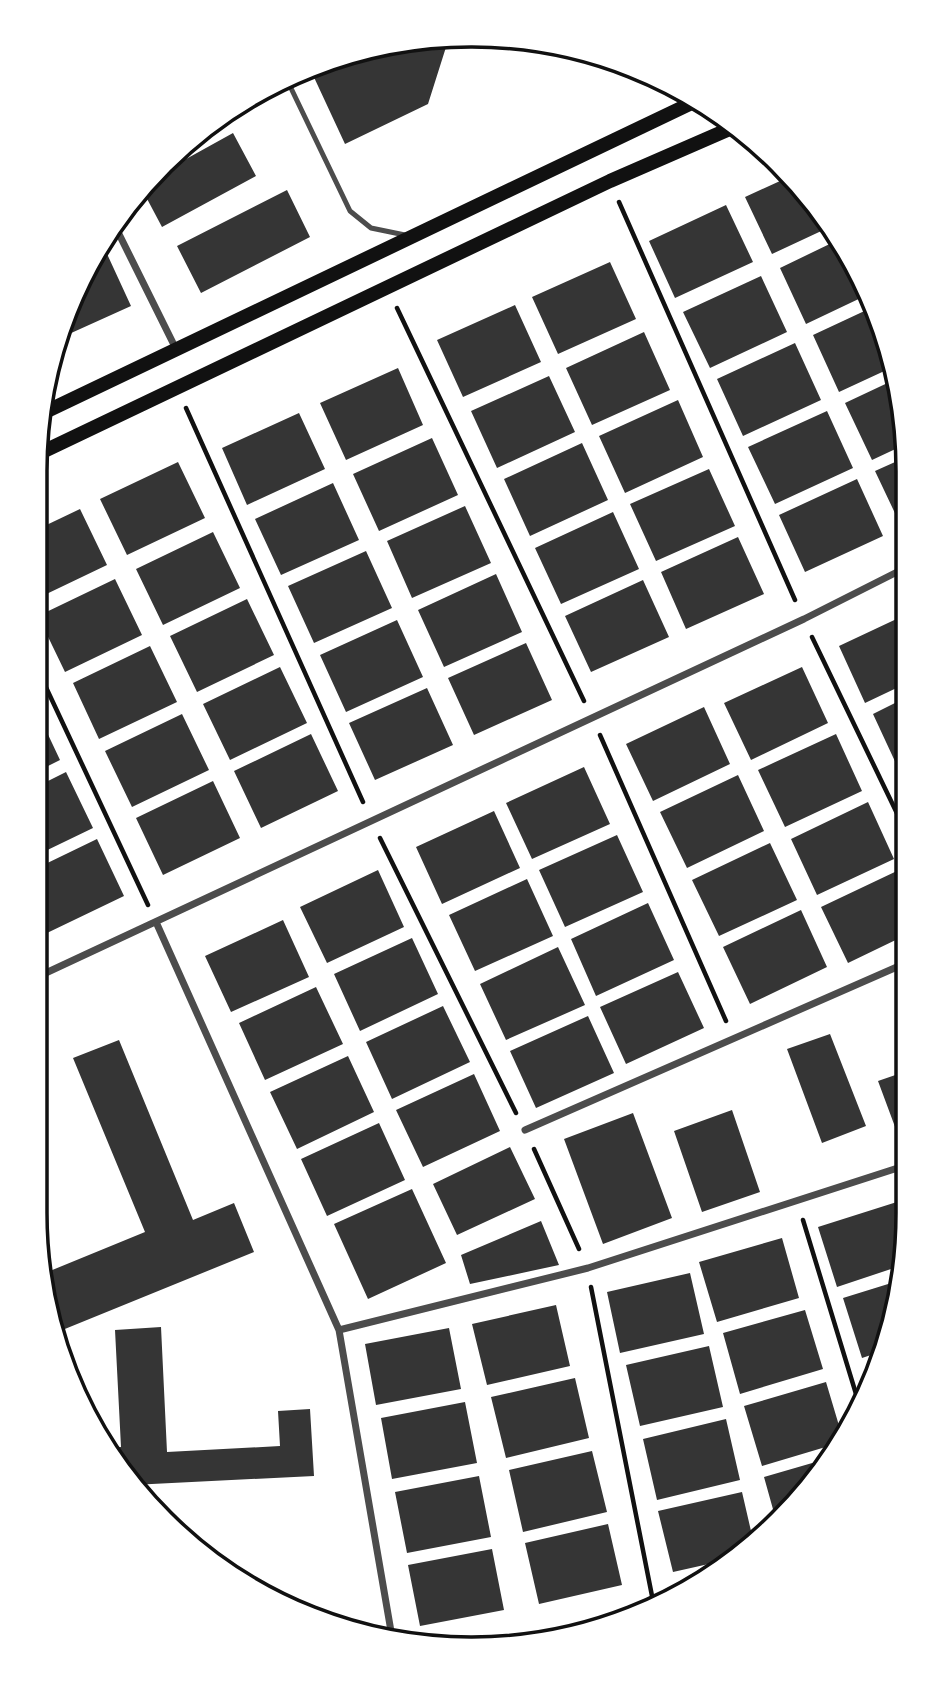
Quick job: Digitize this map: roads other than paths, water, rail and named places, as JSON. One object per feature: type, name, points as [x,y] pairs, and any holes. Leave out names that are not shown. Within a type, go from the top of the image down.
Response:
[{"type":"main road","points":[[52,409],[686,106]]},
{"type":"main road","points":[[48,449],[610,181],[724,131]]},
{"type":"street","points":[[120,235],[176,349]]},
{"type":"street","points":[[47,972],[804,619],[896,573]]},
{"type":"street","points":[[156,922],[339,1330],[391,1629]]},
{"type":"street","points":[[525,1130],[896,967]]},
{"type":"street","points":[[339,1330],[588,1268],[896,1169]]},
{"type":"lane","points":[[291,88],[350,211],[360,222],[387,234],[418,234]]}]
